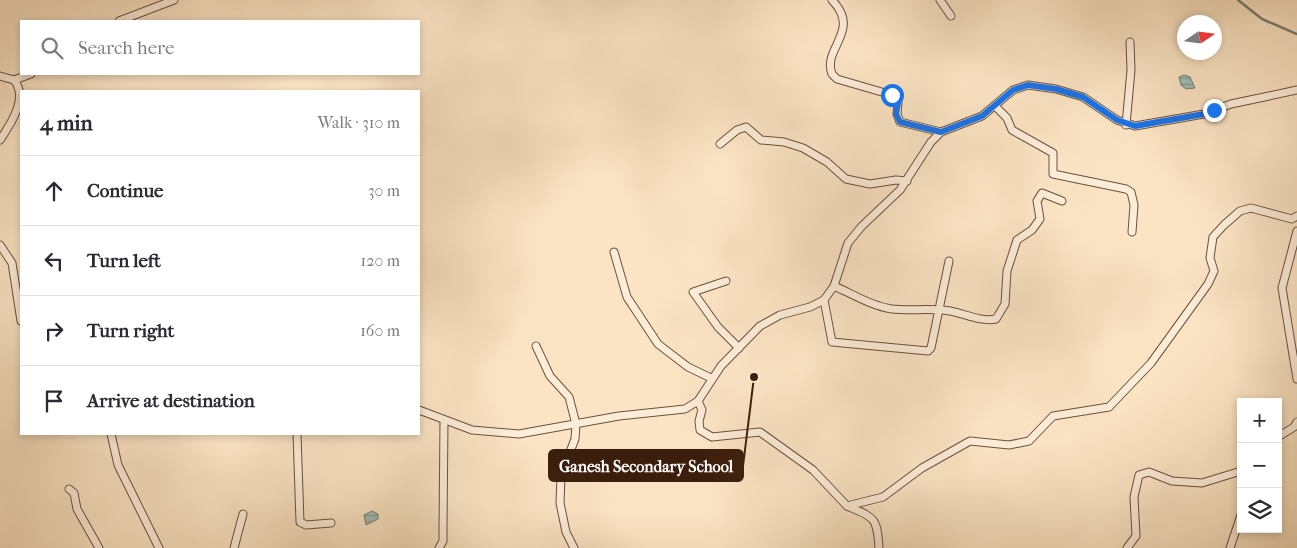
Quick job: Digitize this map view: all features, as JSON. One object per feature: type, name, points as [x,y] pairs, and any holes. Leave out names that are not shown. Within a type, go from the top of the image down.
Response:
[{"type":"street","points":[[122,20],[174,0]]},
{"type":"street","points":[[832,0],[842,12],[844,23],[831,65],[832,74],[837,79],[892,95],[898,103],[896,114],[900,122],[941,132]]},
{"type":"street","points":[[940,0],[951,16]]},
{"type":"street","points":[[1126,125],[1131,70],[1130,42]]},
{"type":"street","points":[[0,76],[14,80],[29,75]]},
{"type":"street","points":[[0,140],[11,124],[19,102],[19,91],[14,80]]},
{"type":"street","points":[[420,410],[472,430],[504,434],[535,433],[619,416],[678,410],[692,406],[698,401],[711,378],[754,332],[769,320],[792,311],[810,307],[824,300],[834,286],[848,243],[907,181],[931,142],[941,132],[982,116],[1020,87],[1038,86],[1083,97],[1126,125],[1143,126],[1204,114],[1226,106],[1297,90]]},
{"type":"street","points":[[996,106],[1007,118],[1012,130],[1053,153],[1053,174],[1117,187],[1131,192],[1134,205],[1132,232]]},
{"type":"street","points":[[720,144],[737,130],[746,127],[761,140],[784,142],[803,148],[827,162],[846,179],[870,184],[896,180],[907,181]]},
{"type":"street","points":[[834,286],[872,304],[893,309],[940,310],[985,321],[996,319],[1005,304],[1007,271],[1017,240],[1032,230],[1040,219],[1037,201],[1042,193],[1062,202]]},
{"type":"street","points":[[846,506],[883,497],[922,468],[970,442],[1009,445],[1029,441],[1053,416],[1110,407],[1151,363],[1208,284],[1214,271],[1210,258],[1214,238],[1224,225],[1240,211],[1251,208],[1292,219],[1297,216]]},
{"type":"street","points":[[1297,232],[1282,288],[1297,379]]},
{"type":"street","points":[[0,245],[12,263],[20,315]]},
{"type":"street","points":[[614,252],[627,297],[658,344],[688,368],[711,378]]},
{"type":"street","points":[[824,300],[832,342],[922,352],[931,348],[949,261]]},
{"type":"street","points":[[726,281],[693,292],[718,326],[740,348]]},
{"type":"street","points":[[536,346],[550,376],[569,397],[576,424],[575,439],[561,475],[560,503],[566,532],[574,548]]},
{"type":"street","points":[[698,401],[702,410],[699,420],[700,430],[712,437],[760,432],[813,470],[846,506],[874,520],[878,526],[878,548]]},
{"type":"street","points":[[439,548],[443,541],[444,420]]},
{"type":"street","points":[[1282,434],[1294,427],[1297,422]]},
{"type":"street","points":[[110,435],[118,466],[159,548]]},
{"type":"street","points":[[298,435],[300,522],[306,525],[331,523]]},
{"type":"street","points":[[1127,548],[1136,536],[1134,497],[1139,475],[1149,472],[1172,481],[1202,483],[1237,472]]},
{"type":"street","points":[[69,489],[74,493],[77,509],[99,548]]},
{"type":"street","points":[[234,548],[243,514]]},
{"type":"street","points":[[1230,548],[1237,527]]},
{"type":"water","points":[[1184,75],[1190,77],[1195,88],[1186,89],[1181,85],[1179,77]]},
{"type":"water","points":[[372,511],[378,514],[378,519],[366,525],[364,515]]},
{"type":"waterway","points":[[1238,0],[1262,19],[1297,34]]},
{"type":"place","name":"Ganesh Secondary School","points":[[754,377]]},
{"type":"route","points":[[892,95],[898,103],[896,114],[900,122],[941,132],[982,116],[1013,90],[1028,85],[1056,89],[1083,97],[1095,103],[1126,125],[1143,126],[1174,118],[1204,114],[1214,110]]}]
